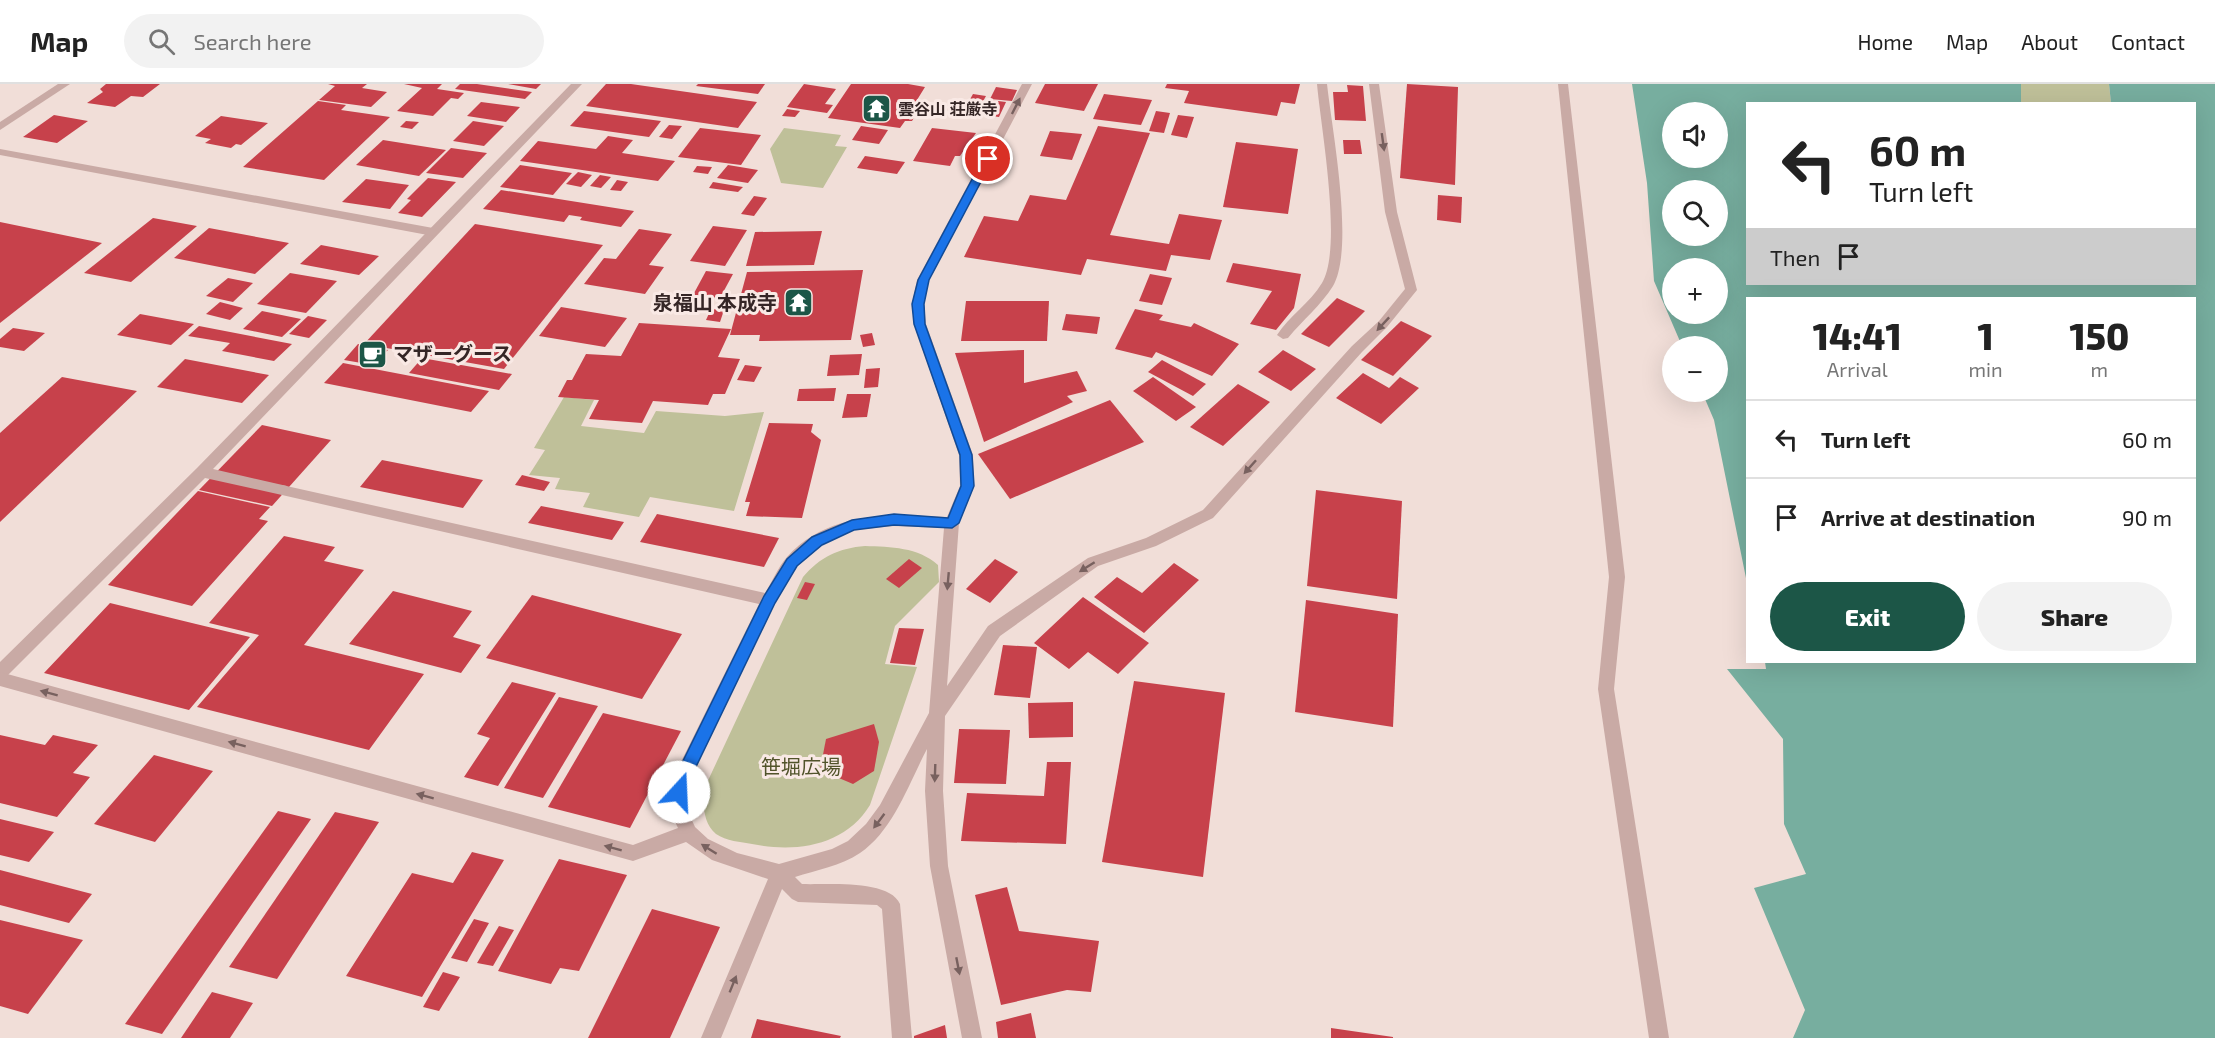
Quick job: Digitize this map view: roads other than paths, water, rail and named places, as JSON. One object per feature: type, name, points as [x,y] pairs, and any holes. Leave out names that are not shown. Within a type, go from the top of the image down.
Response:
[{"type":"street","points":[[0,127],[64,84]]},
{"type":"street","points":[[0,672],[201,472],[577,84]]},
{"type":"street","points":[[972,1038],[939,866],[934,791],[937,714],[952,523],[967,486],[966,455],[920,324],[918,304],[923,280],[1027,84]]},
{"type":"street","points":[[1283,335],[1328,284],[1336,257],[1338,229],[1322,84]]},
{"type":"street","points":[[779,873],[835,856],[854,847],[872,830],[886,812],[937,714],[994,631],[1093,562],[1151,542],[1208,514],[1357,349],[1383,324],[1411,290],[1391,212],[1374,84]]},
{"type":"street","points":[[1563,84],[1617,577],[1606,689],[1659,1038]]},
{"type":"street","points":[[0,152],[433,232]]},
{"type":"street","points":[[201,472],[769,600]]},
{"type":"street","points":[[902,1038],[891,904],[880,896],[798,893],[779,873],[730,860],[706,849],[688,833],[678,812],[679,792],[685,772],[769,600],[792,562],[817,541],[852,525],[894,519],[952,523]]},
{"type":"street","points":[[0,679],[633,853],[688,833]]},
{"type":"street","points":[[711,1038],[779,873]]},
{"type":"water","points":[[1632,84],[2021,84],[2021,102],[1746,102],[1746,285],[2196,285],[2196,102],[2111,102],[2109,84],[2215,84],[2215,1038],[1793,1038],[1805,1010],[1754,888],[1806,874],[1784,824],[1783,739],[1727,669],[1766,669],[1765,663],[2196,663],[2196,297],[1746,297],[1746,578],[1714,420],[1706,402],[1728,402],[1728,336],[1678,336],[1673,324],[1728,324],[1728,258],[1662,258],[1662,300],[1654,281],[1647,183]]},
{"type":"place","name":"雲谷山 荘厳寺","points":[[877,109]]},
{"type":"place","name":"泉福山 本成寺","points":[[798,303]]},
{"type":"place","name":"マザーグース","points":[[372,354]]},
{"type":"park label","name":"笹堀広場","points":[[801,767]]}]
